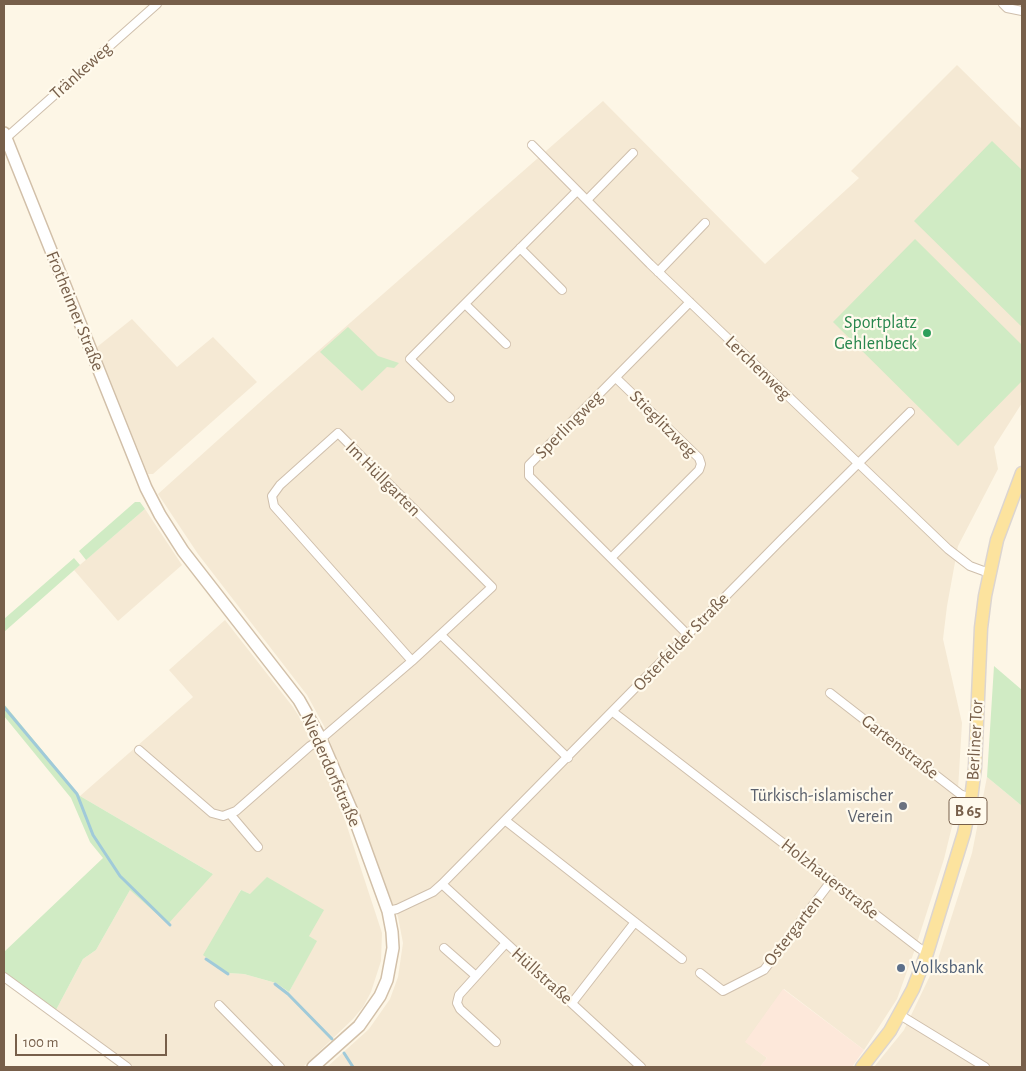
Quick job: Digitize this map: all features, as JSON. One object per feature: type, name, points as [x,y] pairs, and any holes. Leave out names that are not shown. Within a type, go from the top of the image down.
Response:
[{"type":"main road","name":"Frotheimer Straße","points":[[5,136],[146,488]]},
{"type":"main road","name":"B 65","points":[[989,573],[997,540],[1022,473]]},
{"type":"main road","name":"Niederdorfstraße","points":[[146,488],[160,515],[184,551],[299,700],[321,739],[351,809],[388,911],[393,948],[387,980],[380,996],[359,1026],[314,1067]]},
{"type":"main road","name":"Berliner Tor","points":[[900,1015],[913,989],[927,953],[953,871],[971,799],[975,767],[981,628],[989,573]]},
{"type":"main road","name":"B 65","points":[[862,1067],[900,1015]]},
{"type":"street","name":"Tränkeweg","points":[[5,136],[157,4]]},
{"type":"street","points":[[1003,4],[1007,8],[1022,11]]},
{"type":"street","name":"Lerchenweg","points":[[532,145],[658,272],[948,549],[970,566],[989,573]]},
{"type":"street","points":[[586,200],[633,153]]},
{"type":"street","points":[[450,398],[410,359],[577,191]]},
{"type":"street","points":[[658,272],[705,224]]},
{"type":"street","points":[[520,248],[562,290]]},
{"type":"street","name":"Sperlingweg","points":[[688,635],[529,476],[529,465],[690,302]]},
{"type":"street","points":[[465,304],[506,344]]},
{"type":"street","name":"Stieglitzweg","points":[[611,558],[700,470],[701,464],[699,458],[616,378]]},
{"type":"street","points":[[858,464],[910,412]]},
{"type":"street","name":"Im Hüllgarten","points":[[230,814],[236,811],[412,661],[492,587],[338,433],[280,485],[272,496],[274,506],[412,661]]},
{"type":"street","name":"Osterfelder Straße","points":[[388,911],[397,909],[433,892],[442,884],[858,464]]},
{"type":"street","points":[[441,635],[568,758]]},
{"type":"street","name":"Gartenstraße","points":[[830,693],[960,794],[971,799]]},
{"type":"street","name":"Holzhauerstraße","points":[[614,712],[918,948],[927,953]]},
{"type":"street","points":[[139,750],[212,813],[223,816],[230,814],[258,847]]},
{"type":"street","points":[[506,821],[682,959]]},
{"type":"street","name":"Ostergarten","points":[[700,973],[722,991],[764,970],[832,880]]},
{"type":"street","name":"Hüllstraße","points":[[442,884],[641,1067]]},
{"type":"street","points":[[572,1003],[635,922]]},
{"type":"street","points":[[496,1042],[460,1009],[457,1003],[459,995],[506,944]]},
{"type":"street","points":[[444,948],[476,976]]},
{"type":"street","points":[[4,977],[127,1067]]},
{"type":"street","points":[[219,1005],[280,1067]]},
{"type":"street","points":[[900,1015],[985,1067]]},
{"type":"shaded area","points":[[957,65],[1022,129],[1022,403],[994,447],[998,469],[958,546],[943,639],[962,723],[957,806],[944,859],[897,999],[864,1050],[784,989],[746,1042],[767,1058],[760,1067],[327,1067],[369,1029],[390,999],[398,977],[403,943],[398,917],[324,726],[307,695],[198,554],[158,494],[603,101],[765,264],[859,178],[851,171]]},
{"type":"shaded area","points":[[132,319],[177,367],[213,337],[257,382],[153,474],[148,474],[97,347]]},
{"type":"shaded area","points":[[145,509],[182,565],[118,621],[74,570]]},
{"type":"shaded area","points":[[225,620],[293,707],[314,740],[342,811],[382,933],[381,961],[371,992],[363,1007],[303,1067],[134,1067],[56,1010],[83,959],[96,950],[130,890],[213,874],[80,796],[193,697],[169,670]],"holes":[[[240,890],[250,894],[316,941],[289,992],[276,983],[244,974],[228,973]]]},
{"type":"shaded area","points":[[987,777],[1022,806],[1022,1067],[874,1067],[904,1030],[938,959],[972,853]]},
{"type":"shaded area","points":[[783,989],[864,1050],[852,1067],[760,1067],[767,1058],[745,1042]]},
{"type":"green space","points":[[992,141],[1022,170],[1022,327],[914,221]]},
{"type":"green space","name":"Sportplatz Gehlenbeck","points":[[915,239],[1022,345],[1022,381],[958,446],[833,322]]},
{"type":"green space","points":[[348,327],[378,356],[399,363],[394,368],[387,367],[362,391],[320,352]]},
{"type":"green space","points":[[135,502],[140,502],[145,509],[86,560],[79,551]]},
{"type":"green space","points":[[74,558],[80,565],[4,632],[4,619]]},
{"type":"green space","points":[[994,666],[1022,690],[1022,806],[987,777]]},
{"type":"green space","points":[[4,704],[80,796],[213,874],[168,924],[130,890],[96,950],[83,959],[56,1010],[4,972],[4,952],[103,858],[90,842],[71,798],[4,716]]},
{"type":"green space","points":[[267,877],[324,910],[309,936],[317,941],[289,992],[276,983],[244,974],[228,973],[203,955],[241,890],[250,894]]},
{"type":"waterway","points":[[4,707],[77,794],[93,835],[120,876],[170,925]]},
{"type":"waterway","points":[[206,959],[228,974]]},
{"type":"waterway","points":[[275,984],[288,994],[332,1039]]},
{"type":"waterway","points":[[344,1053],[353,1067]]},
{"type":"place","name":"Sportplatz Gehlenbeck","points":[[927,333]]},
{"type":"place","name":"Türkisch-islamischer Verein","points":[[903,806]]},
{"type":"place","name":"Volksbank","points":[[901,968]]}]
